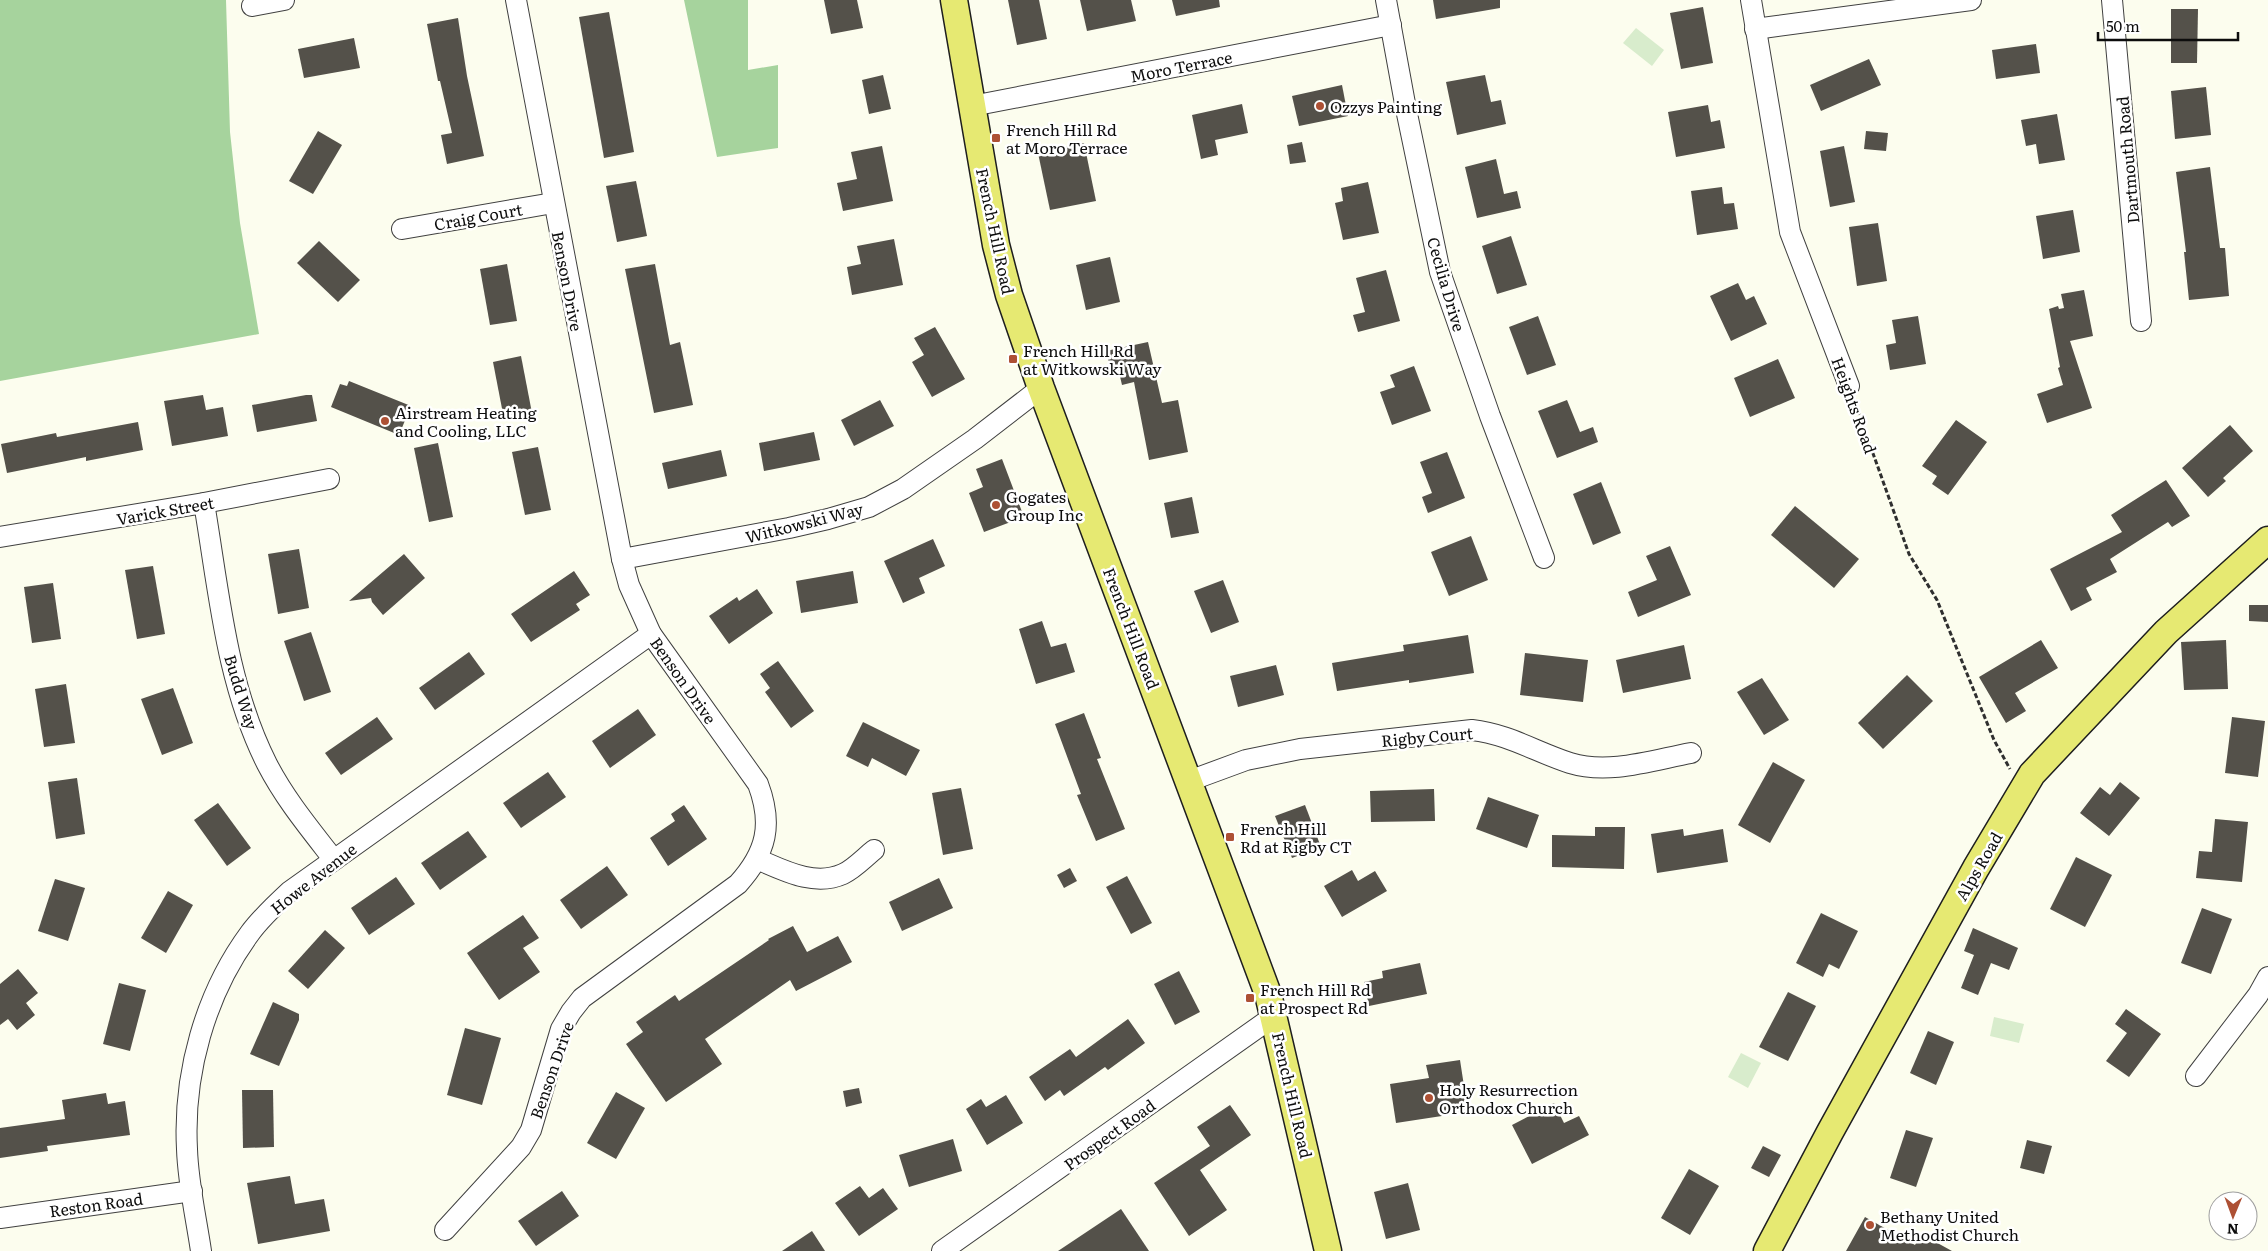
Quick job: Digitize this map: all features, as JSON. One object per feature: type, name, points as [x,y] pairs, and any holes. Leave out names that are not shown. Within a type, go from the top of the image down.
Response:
[{"type":"main road","name":"French Hill Road","points":[[954,0],[996,245],[1009,295],[1041,388],[1268,994],[1328,1251]]},
{"type":"main road","name":"Alps Road","points":[[1767,1251],[1830,1132],[1922,966],[2032,774],[2166,632],[2268,540]]},
{"type":"street","points":[[252,6],[284,0]]},
{"type":"street","name":"Benson Drive","points":[[445,1230],[521,1147],[531,1130],[562,1029],[570,1012],[582,998],[738,884],[757,859],[766,837],[767,818],[764,800],[758,784],[651,634],[631,593],[622,559],[516,0]]},
{"type":"street","name":"Cecilia Drive","points":[[1386,0],[1406,109],[1440,272],[1490,416],[1544,558]]},
{"type":"street","name":"Heights Road","points":[[1751,0],[1790,232],[1849,386]]},
{"type":"street","points":[[1755,29],[1971,0]]},
{"type":"street","name":"Dartmouth Road","points":[[2112,0],[2141,320]]},
{"type":"street","name":"Moro Terrace","points":[[972,106],[1391,24]]},
{"type":"street","name":"Craig Court","points":[[402,229],[553,203]]},
{"type":"street","name":"Witkowski Way","points":[[622,559],[789,528],[869,507],[903,489],[975,439],[1041,388]]},
{"type":"street","name":"Varick Street","points":[[0,537],[329,480]]},
{"type":"street","name":"Budd Way","points":[[204,503],[227,643],[237,686],[250,726],[268,764],[288,799],[334,860]]},
{"type":"street","name":"Howe Avenue","points":[[200,1251],[186,1150],[187,1110],[192,1071],[201,1033],[214,997],[230,963],[250,933],[265,915],[289,892],[651,634]]},
{"type":"street","name":"Rigby Court","points":[[1189,781],[1246,760],[1300,749],[1472,730],[1492,732],[1570,763],[1592,768],[1615,767],[1691,753]]},
{"type":"street","points":[[757,859],[796,876],[816,878],[843,874],[874,850]]},
{"type":"street","points":[[2196,1076],[2258,995],[2268,977]]},
{"type":"street","name":"Prospect Road","points":[[942,1251],[1274,1016]]},
{"type":"street","name":"Reston Road","points":[[0,1218],[192,1191]]},
{"type":"path","name":"Heights Road","points":[[1849,386],[1909,554],[1937,600],[1994,740],[2022,790]]},
{"type":"green space","points":[[0,0],[226,0],[230,132],[240,223],[259,334],[0,381]]},
{"type":"green space","points":[[684,0],[748,0],[748,70],[778,65],[778,148],[717,157]]},
{"type":"green space","points":[[1636,28],[1664,50],[1652,66],[1623,43]]},
{"type":"green space","points":[[1994,1017],[2024,1024],[2019,1043],[1990,1036]]},
{"type":"green space","points":[[1741,1053],[1761,1063],[1748,1088],[1728,1077]]},
{"type":"building","points":[[824,0],[857,0],[863,28],[831,34]]},
{"type":"building","points":[[1008,0],[1039,0],[1047,39],[1017,45]]},
{"type":"building","points":[[1080,0],[1131,0],[1136,21],[1087,31]]},
{"type":"building","points":[[1172,0],[1219,0],[1220,7],[1176,16]]},
{"type":"building","points":[[1433,0],[1500,0],[1500,8],[1436,19]]},
{"type":"building","points":[[1703,7],[1713,63],[1681,69],[1670,13]]},
{"type":"building","points":[[2171,9],[2198,9],[2197,63],[2171,63]]},
{"type":"building","points":[[609,12],[634,152],[604,158],[579,17]]},
{"type":"building","points":[[458,18],[467,76],[484,156],[447,164],[441,135],[452,133],[440,81],[438,81],[427,24]]},
{"type":"building","points":[[354,38],[360,68],[304,78],[298,49]]},
{"type":"building","points":[[2036,44],[2040,73],[1996,79],[1992,50]]},
{"type":"building","points":[[1869,59],[1881,85],[1821,111],[1810,85]]},
{"type":"building","points":[[883,75],[891,109],[869,114],[862,80]]},
{"type":"building","points":[[1485,75],[1491,102],[1501,100],[1506,124],[1457,135],[1446,82]]},
{"type":"building","name":"Ozzys Painting","points":[[1342,85],[1348,116],[1299,126],[1292,96]]},
{"type":"building","points":[[2206,87],[2211,135],[2175,139],[2171,91]]},
{"type":"building","points":[[1242,104],[1248,133],[1215,140],[1218,155],[1201,159],[1192,115]]},
{"type":"building","points":[[1708,105],[1711,122],[1720,120],[1725,148],[1676,157],[1668,112]]},
{"type":"building","points":[[2057,114],[2065,160],[2039,164],[2036,144],[2026,146],[2021,120]]},
{"type":"building","points":[[318,131],[342,145],[313,194],[289,181]]},
{"type":"building","points":[[1866,131],[1888,133],[1886,151],[1864,149]]},
{"type":"building","points":[[1302,142],[1306,162],[1290,164],[1287,145]]},
{"type":"building","points":[[1084,143],[1096,201],[1050,210],[1038,153]]},
{"type":"building","points":[[882,146],[893,201],[843,211],[837,183],[857,179],[851,152]]},
{"type":"building","points":[[1844,146],[1855,202],[1830,207],[1820,151]]},
{"type":"building","points":[[1496,159],[1504,194],[1517,191],[1521,208],[1477,218],[1465,167]]},
{"type":"building","points":[[2210,167],[2220,248],[2225,248],[2229,296],[2189,300],[2184,252],[2186,252],[2176,172]]},
{"type":"building","points":[[636,181],[647,236],[617,242],[606,186]]},
{"type":"building","points":[[1368,182],[1379,233],[1343,240],[1335,203],[1343,201],[1341,188]]},
{"type":"building","points":[[1722,187],[1724,204],[1734,203],[1738,229],[1697,235],[1691,191]]},
{"type":"building","points":[[2073,210],[2080,252],[2043,259],[2036,216]]},
{"type":"building","points":[[1878,223],[1887,281],[1857,286],[1849,227]]},
{"type":"building","points":[[1511,236],[1527,285],[1497,294],[1482,246]]},
{"type":"building","points":[[894,239],[903,285],[852,295],[847,267],[861,264],[857,246]]},
{"type":"building","points":[[319,241],[360,280],[338,302],[297,263]]},
{"type":"building","points":[[1110,257],[1120,302],[1086,310],[1076,265]]},
{"type":"building","points":[[507,264],[517,321],[490,325],[480,269]]},
{"type":"building","points":[[655,264],[670,345],[680,342],[693,405],[654,413],[625,269]]},
{"type":"building","points":[[1386,270],[1400,321],[1358,332],[1353,315],[1365,312],[1356,278]]},
{"type":"building","points":[[1738,283],[1746,300],[1754,296],[1767,324],[1731,341],[1710,296]]},
{"type":"building","points":[[2084,290],[2093,336],[2070,341],[2092,408],[2047,423],[2037,394],[2063,385],[2058,368],[2060,367],[2049,309],[2058,306],[2059,309],[2064,308],[2061,294]]},
{"type":"building","points":[[1538,316],[1556,365],[1527,375],[1509,327]]},
{"type":"building","points":[[1918,316],[1926,364],[1890,370],[1886,345],[1896,343],[1892,320]]},
{"type":"building","points":[[935,327],[965,379],[932,397],[912,362],[924,355],[914,338]]},
{"type":"building","points":[[1148,342],[1162,403],[1178,400],[1188,452],[1149,460],[1134,382],[1122,385],[1118,368],[1111,370],[1106,351]]},
{"type":"building","points":[[521,356],[532,413],[504,419],[493,362]]},
{"type":"building","points":[[1778,359],[1795,398],[1750,417],[1734,378]]},
{"type":"building","points":[[1414,366],[1431,411],[1392,425],[1380,392],[1395,387],[1390,375]]},
{"type":"building","name":"Airstream Heating and Cooling, LLC","points":[[349,381],[411,406],[399,435],[331,407],[340,384],[347,386]]},
{"type":"building","points":[[203,395],[206,410],[223,407],[228,436],[172,446],[164,401]]},
{"type":"building","points":[[312,395],[317,421],[257,432],[252,405]]},
{"type":"building","points":[[880,400],[894,426],[854,446],[841,420]]},
{"type":"building","points":[[1567,400],[1580,432],[1593,427],[1598,442],[1557,458],[1538,411]]},
{"type":"building","points":[[1956,420],[1987,442],[1948,495],[1932,484],[1937,476],[1922,466]]},
{"type":"building","points":[[138,422],[143,450],[86,461],[86,457],[7,473],[1,444],[56,433],[57,437]]},
{"type":"building","points":[[2230,425],[2253,451],[2223,478],[2226,481],[2208,497],[2182,468]]},
{"type":"building","points":[[814,432],[820,460],[764,471],[759,443]]},
{"type":"building","points":[[438,443],[453,517],[429,522],[414,448]]},
{"type":"building","points":[[538,447],[551,510],[525,515],[512,452]]},
{"type":"building","points":[[721,450],[727,476],[668,489],[662,463]]},
{"type":"building","points":[[1447,452],[1465,498],[1428,513],[1422,497],[1432,493],[1420,462]]},
{"type":"building","name":"Gogates Group Inc","points":[[1002,459],[1024,517],[984,532],[969,493],[983,487],[976,469]]},
{"type":"building","points":[[2166,480],[2190,516],[2172,527],[2168,522],[2110,559],[2117,572],[2086,588],[2092,600],[2071,611],[2050,569],[2122,532],[2111,515]]},
{"type":"building","points":[[1601,482],[1621,533],[1593,545],[1573,494]]},
{"type":"building","points":[[1192,497],[1199,533],[1171,538],[1164,503]]},
{"type":"building","points":[[1795,506],[1859,559],[1834,588],[1771,535]]},
{"type":"building","points":[[1471,536],[1488,580],[1449,596],[1431,552]]},
{"type":"building","points":[[933,539],[945,566],[919,578],[925,593],[903,603],[884,561]]},
{"type":"building","points":[[1670,546],[1691,595],[1638,617],[1628,592],[1657,580],[1646,556]]},
{"type":"building","points":[[299,549],[309,608],[278,614],[268,554]]},
{"type":"building","points":[[404,554],[425,578],[383,615],[371,598],[349,601]]},
{"type":"building","points":[[153,566],[165,634],[137,639],[125,570]]},
{"type":"building","points":[[574,571],[590,595],[576,604],[580,610],[531,642],[511,614]]},
{"type":"building","points":[[853,571],[858,603],[801,613],[796,581]]},
{"type":"building","points":[[1223,580],[1239,622],[1211,633],[1194,591]]},
{"type":"building","points":[[53,583],[61,639],[32,643],[24,587]]},
{"type":"building","points":[[757,589],[773,613],[729,644],[709,616],[737,597],[739,601]]},
{"type":"building","points":[[2249,605],[2268,605],[2268,622],[2249,621]]},
{"type":"building","points":[[1042,621],[1051,647],[1066,643],[1075,672],[1036,684],[1019,629]]},
{"type":"building","points":[[311,632],[331,692],[304,701],[284,641]]},
{"type":"building","points":[[1468,635],[1474,673],[1409,683],[1409,680],[1337,691],[1332,663],[1404,651],[1403,645]]},
{"type":"building","points":[[2041,640],[2058,668],[2015,693],[2026,711],[2006,723],[1979,677]]},
{"type":"building","points":[[2226,640],[2228,689],[2184,690],[2181,642]]},
{"type":"building","points":[[1684,645],[1691,679],[1623,693],[1616,660]]},
{"type":"building","points":[[469,652],[485,674],[435,710],[419,688]]},
{"type":"building","points":[[1525,653],[1588,660],[1583,702],[1520,695]]},
{"type":"building","points":[[778,661],[814,711],[791,728],[765,692],[770,688],[760,674]]},
{"type":"building","points":[[1276,665],[1284,695],[1238,707],[1230,676]]},
{"type":"building","points":[[1907,675],[1933,701],[1883,749],[1858,723]]},
{"type":"building","points":[[1762,678],[1789,720],[1764,735],[1737,692]]},
{"type":"building","points":[[66,684],[75,743],[44,747],[35,689]]},
{"type":"building","points":[[173,688],[193,743],[162,755],[141,699]]},
{"type":"building","points":[[638,709],[656,735],[610,768],[592,741]]},
{"type":"building","points":[[1084,713],[1101,758],[1097,759],[1125,829],[1096,841],[1077,795],[1081,794],[1055,724]]},
{"type":"building","points":[[377,717],[393,739],[341,775],[325,753]]},
{"type":"building","points":[[2232,717],[2265,721],[2258,777],[2225,773]]},
{"type":"building","points":[[863,722],[920,750],[906,776],[872,758],[868,767],[846,756]]},
{"type":"building","points":[[1773,762],[1805,780],[1770,843],[1738,825]]},
{"type":"building","points":[[548,772],[566,797],[521,828],[503,803]]},
{"type":"building","points":[[77,778],[85,834],[56,839],[48,782]]},
{"type":"building","points":[[2120,782],[2140,798],[2109,836],[2080,813],[2100,787],[2110,795]]},
{"type":"building","points":[[961,788],[973,849],[943,855],[932,793]]},
{"type":"building","points":[[1434,789],[1435,821],[1371,822],[1370,791]]},
{"type":"building","points":[[1488,797],[1539,815],[1527,848],[1476,829]]},
{"type":"building","points":[[218,803],[251,848],[227,866],[194,820]]},
{"type":"building","points":[[684,805],[707,839],[668,866],[650,838],[675,821],[671,814]]},
{"type":"building","points":[[1305,805],[1321,847],[1292,858],[1275,816]]},
{"type":"building","points":[[2215,819],[2248,822],[2242,882],[2196,878],[2199,851],[2212,852]]},
{"type":"building","points":[[1595,827],[1625,827],[1624,869],[1552,867],[1552,835],[1595,836]]},
{"type":"building","points":[[1683,829],[1684,836],[1723,829],[1728,862],[1657,873],[1651,834]]},
{"type":"building","points":[[468,831],[487,857],[440,890],[421,863]]},
{"type":"building","points":[[2076,857],[2112,875],[2085,927],[2050,909]]},
{"type":"building","points":[[607,866],[628,895],[581,929],[560,900]]},
{"type":"building","points":[[1070,868],[1077,881],[1064,888],[1057,875]]},
{"type":"building","points":[[1352,870],[1358,881],[1375,871],[1387,891],[1342,917],[1324,886]]},
{"type":"building","points":[[1127,876],[1152,923],[1131,934],[1106,887]]},
{"type":"building","points":[[396,877],[415,904],[369,935],[351,908]]},
{"type":"building","points":[[939,878],[953,908],[902,931],[889,902]]},
{"type":"building","points":[[55,879],[85,888],[68,941],[38,931]]},
{"type":"building","points":[[168,891],[193,905],[166,953],[141,938]]},
{"type":"building","points":[[2202,908],[2232,919],[2211,974],[2181,963]]},
{"type":"building","points":[[1821,913],[1858,931],[1839,969],[1829,964],[1823,977],[1796,963]]},
{"type":"building","points":[[523,915],[539,938],[523,948],[540,972],[499,1000],[467,953]]},
{"type":"building","points":[[793,926],[807,952],[838,936],[852,962],[796,991],[790,980],[705,1039],[722,1064],[666,1102],[626,1044],[643,1032],[636,1022],[675,995],[679,1001],[768,939]]},
{"type":"building","points":[[1973,928],[2018,948],[2009,970],[1991,963],[1978,995],[1961,988],[1974,955],[1964,951]]},
{"type":"building","points":[[325,930],[345,948],[308,989],[288,971]]},
{"type":"building","points":[[1420,963],[1427,994],[1369,1006],[1364,982],[1383,978],[1382,971]]},
{"type":"building","points":[[18,969],[38,993],[26,1003],[35,1015],[17,1030],[8,1019],[0,1025],[0,984]]},
{"type":"building","points":[[1179,971],[1200,1012],[1175,1025],[1154,984]]},
{"type":"building","points":[[119,983],[146,990],[130,1051],[103,1044]]},
{"type":"building","points":[[1788,992],[1816,1006],[1788,1061],[1759,1047]]},
{"type":"building","points":[[273,1002],[299,1014],[299,1020],[279,1066],[250,1054]]},
{"type":"building","points":[[2126,1009],[2161,1034],[2129,1077],[2106,1061],[2127,1033],[2115,1024]]},
{"type":"building","points":[[1128,1019],[1145,1043],[1108,1070],[1105,1067],[1064,1096],[1060,1090],[1045,1101],[1029,1077],[1070,1049],[1076,1057]]},
{"type":"building","points":[[465,1028],[501,1038],[482,1105],[447,1095]]},
{"type":"building","points":[[1928,1031],[1954,1042],[1936,1085],[1910,1073]]},
{"type":"building","name":"Holy Resurrection Orthodox Church","points":[[1460,1060],[1468,1112],[1396,1123],[1390,1084],[1429,1078],[1426,1065]]},
{"type":"building","points":[[859,1088],[862,1103],[846,1107],[843,1091]]},
{"type":"building","points":[[242,1090],[273,1090],[274,1147],[243,1148]]},
{"type":"building","points":[[616,1092],[645,1108],[616,1159],[587,1143]]},
{"type":"building","points":[[106,1093],[108,1104],[125,1101],[130,1135],[47,1146],[48,1151],[0,1158],[0,1128],[65,1119],[62,1100]]},
{"type":"building","points":[[1006,1095],[1023,1123],[987,1145],[966,1109],[981,1099],[986,1107]]},
{"type":"building","points":[[1554,1103],[1564,1123],[1579,1116],[1589,1135],[1532,1164],[1512,1125]]},
{"type":"building","points":[[1230,1105],[1251,1135],[1200,1170],[1227,1210],[1189,1236],[1154,1183],[1210,1146],[1197,1127]]},
{"type":"building","points":[[1906,1130],[1933,1138],[1916,1187],[1890,1178]]},
{"type":"building","points":[[953,1139],[962,1171],[909,1187],[899,1155]]},
{"type":"building","points":[[2027,1140],[2052,1146],[2044,1174],[2020,1168]]},
{"type":"building","points":[[1763,1146],[1781,1155],[1769,1177],[1751,1168]]},
{"type":"building","points":[[1689,1169],[1719,1186],[1690,1235],[1661,1218]]},
{"type":"building","points":[[290,1176],[295,1204],[324,1199],[330,1231],[258,1244],[247,1183]]},
{"type":"building","points":[[1408,1183],[1420,1230],[1386,1239],[1374,1192]]},
{"type":"building","points":[[860,1186],[869,1198],[883,1188],[898,1209],[859,1236],[835,1203]]},
{"type":"building","points":[[562,1191],[579,1216],[536,1246],[518,1221]]},
{"type":"building","points":[[1121,1209],[1149,1251],[1058,1251]]},
{"type":"building","name":"Bethany United Methodist Church","points":[[1865,1217],[1915,1245],[1921,1234],[1952,1251],[1846,1251]]},
{"type":"building","points":[[812,1231],[825,1251],[782,1251]]},
{"type":"place","name":"Ozzys Painting","points":[[1320,106]]},
{"type":"place","name":"French Hill Rd at Moro Terrace","points":[[996,138]]},
{"type":"place","name":"French Hill Rd at Witkowski Way","points":[[1013,359]]},
{"type":"place","name":"Airstream Heating and Cooling, LLC","points":[[385,421]]},
{"type":"place","name":"Gogates Group Inc","points":[[996,505]]},
{"type":"place","name":"French Hill Rd at Rigby CT","points":[[1230,837]]},
{"type":"place","name":"French Hill Rd at Prospect Rd","points":[[1250,998]]},
{"type":"place","name":"Holy Resurrection Orthodox Church","points":[[1429,1098]]},
{"type":"place","name":"Bethany United Methodist Church","points":[[1870,1225]]}]
